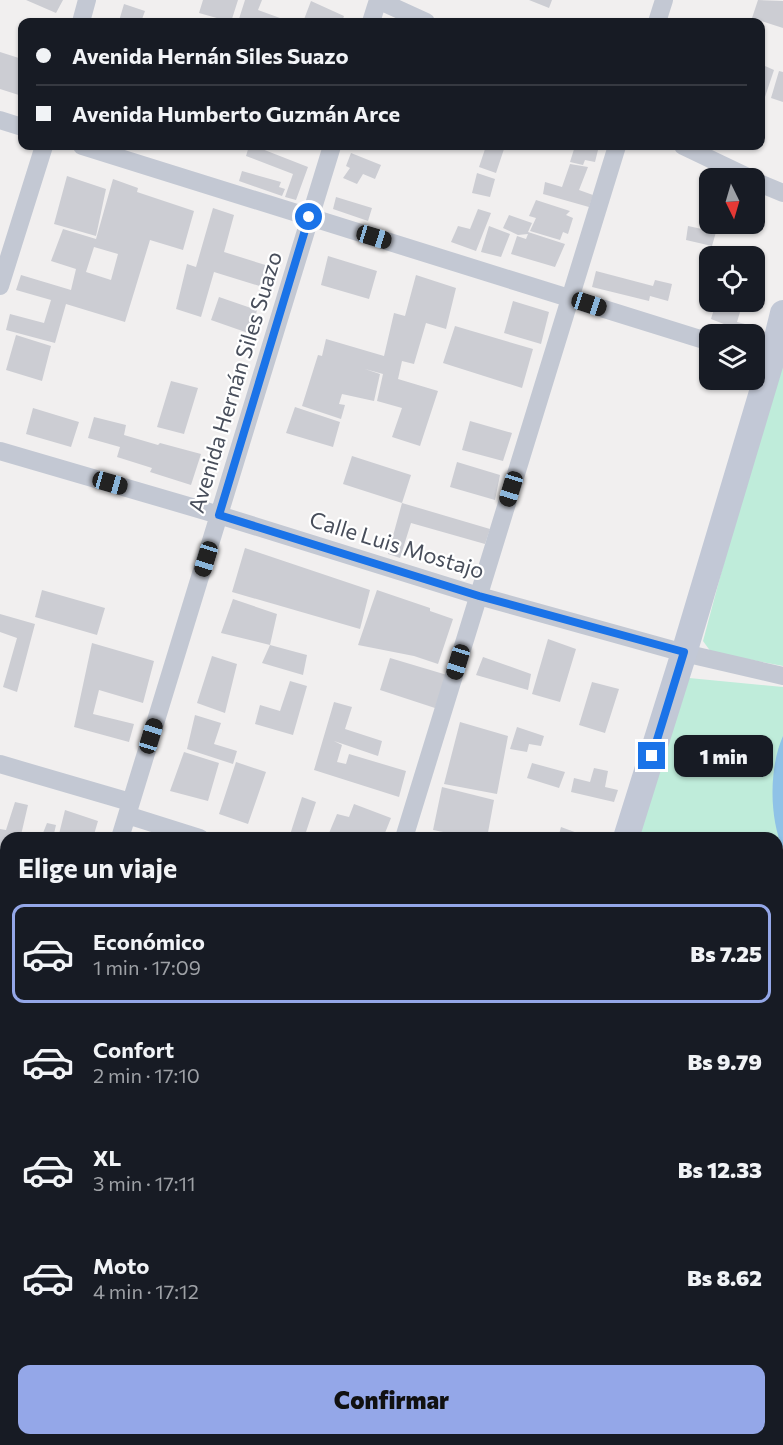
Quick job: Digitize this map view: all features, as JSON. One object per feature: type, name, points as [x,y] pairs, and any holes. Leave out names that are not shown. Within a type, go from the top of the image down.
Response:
[{"type":"main road","points":[[765,354],[783,313]]},
{"type":"main road","points":[[628,832],[684,652],[755,390]]},
{"type":"street","points":[[82,18],[87,0]]},
{"type":"street","points":[[372,18],[378,0],[417,18]]},
{"type":"street","points":[[658,18],[664,0]]},
{"type":"street","points":[[0,120],[18,126]]},
{"type":"street","points":[[0,286],[43,150]]},
{"type":"street","points":[[95,150],[699,338]]},
{"type":"street","name":"Avenida Hernán Siles Suazo","points":[[122,832],[331,150]]},
{"type":"street","points":[[406,832],[616,150]]},
{"type":"street","points":[[691,150],[729,168]]},
{"type":"street","points":[[765,186],[783,193]]},
{"type":"street","name":"Calle Luis Mostajo","points":[[0,451],[219,515],[479,596],[684,652],[783,676]]},
{"type":"street","points":[[0,764],[129,809],[185,832]]},
{"type":"green space","points":[[783,342],[783,666],[711,652],[703,641]]},
{"type":"green space","points":[[689,678],[783,687],[783,832],[638,832]]},
{"type":"water","points":[[783,736],[783,832],[777,832],[772,792],[778,748]]},
{"type":"building","points":[[26,0],[63,0],[56,13]]},
{"type":"building","points":[[203,0],[238,0],[232,18],[217,18],[199,13]]},
{"type":"building","points":[[245,0],[262,0],[258,10],[280,18],[239,18]]},
{"type":"building","points":[[529,0],[552,0],[549,8]]},
{"type":"building","points":[[758,0],[783,1],[783,28],[765,22],[765,18],[752,18]]},
{"type":"building","points":[[311,1],[344,16],[343,18],[305,18]]},
{"type":"building","points":[[124,4],[145,11],[142,18],[120,18]]},
{"type":"building","points":[[0,52],[18,58],[18,95],[0,89]]},
{"type":"building","points":[[765,66],[774,70],[765,97]]},
{"type":"building","points":[[779,71],[783,72],[783,102],[771,98]]},
{"type":"building","points":[[248,150],[265,150],[308,167],[296,200],[285,197],[293,174],[246,156]]},
{"type":"building","points":[[485,150],[504,150],[496,173],[479,167]]},
{"type":"building","points":[[574,150],[598,150],[595,162],[585,160],[583,165],[570,162]]},
{"type":"building","points":[[351,153],[381,165],[375,179],[363,174],[357,184],[343,178],[350,168],[346,166]]},
{"type":"building","points":[[570,164],[588,167],[579,190],[593,195],[589,207],[543,194],[545,182],[562,187]]},
{"type":"building","points":[[242,171],[281,182],[279,187],[285,189],[282,196],[239,181]]},
{"type":"building","points":[[477,173],[495,179],[490,197],[472,193]]},
{"type":"building","points":[[67,176],[106,189],[96,236],[54,224]]},
{"type":"building","points":[[113,179],[138,188],[137,192],[194,211],[183,250],[150,240],[125,322],[66,304],[55,343],[6,330],[10,314],[44,323],[51,300],[16,290],[21,275],[71,290],[76,269],[51,261],[63,229],[96,239]],"holes":[[[94,247],[118,254],[111,280],[86,272]]]},
{"type":"building","points":[[336,197],[372,208],[368,221],[333,209]]},
{"type":"building","points":[[536,200],[570,211],[566,215],[573,218],[568,234],[563,232],[560,240],[530,231],[536,218],[529,216]]},
{"type":"building","points":[[213,208],[234,215],[224,252],[272,267],[266,288],[214,272],[201,317],[176,309],[187,264],[196,267]]},
{"type":"building","points":[[478,209],[491,213],[476,251],[451,242],[458,226],[470,229]]},
{"type":"building","points":[[509,215],[532,223],[528,232],[565,244],[555,267],[511,254],[517,236],[526,239],[528,234],[518,235],[503,228]]},
{"type":"building","points":[[489,226],[510,234],[501,257],[481,252]]},
{"type":"building","points":[[688,226],[699,228],[699,234],[715,234],[712,246],[686,240]]},
{"type":"building","points":[[328,256],[377,271],[369,299],[321,285]]},
{"type":"building","points":[[596,271],[653,286],[655,280],[672,284],[668,301],[650,296],[649,301],[592,287]]},
{"type":"building","points":[[416,275],[456,288],[446,329],[426,323],[414,364],[402,361],[398,379],[438,391],[420,446],[392,437],[402,408],[377,401],[383,374],[365,369],[380,374],[374,401],[342,394],[339,404],[345,405],[341,419],[302,406],[318,355],[322,356],[326,339],[384,356],[394,313],[405,316]]},
{"type":"building","points":[[219,297],[257,310],[251,334],[211,320]]},
{"type":"building","points":[[513,301],[549,312],[541,344],[504,333]]},
{"type":"building","points":[[713,312],[740,312],[737,322],[745,324],[724,324],[711,319]]},
{"type":"building","points":[[455,326],[533,349],[522,388],[443,363]]},
{"type":"building","points":[[16,335],[51,346],[42,381],[6,370]]},
{"type":"building","points":[[171,381],[198,388],[184,434],[157,427]]},
{"type":"building","points":[[295,407],[340,422],[333,447],[286,433]]},
{"type":"building","points":[[33,408],[79,422],[71,447],[26,434]]},
{"type":"building","points":[[94,417],[126,425],[124,435],[201,454],[191,485],[150,472],[152,468],[117,457],[120,447],[88,438]]},
{"type":"building","points":[[470,421],[512,433],[503,461],[462,450]]},
{"type":"building","points":[[352,456],[411,475],[402,503],[343,484]]},
{"type":"building","points":[[457,462],[500,475],[495,500],[450,487]]},
{"type":"building","points":[[402,503],[490,529],[485,544],[411,523],[400,558],[388,554]]},
{"type":"building","points":[[245,548],[370,590],[360,629],[232,592]]},
{"type":"building","points":[[42,590],[105,608],[97,635],[35,617]]},
{"type":"building","points":[[377,590],[430,608],[430,611],[453,619],[438,664],[414,656],[358,645]]},
{"type":"building","points":[[233,599],[277,614],[270,645],[221,633]]},
{"type":"building","points":[[0,614],[35,624],[17,692],[3,687],[17,638],[0,632]]},
{"type":"building","points":[[548,639],[576,649],[560,702],[532,694]]},
{"type":"building","points":[[92,643],[154,661],[143,703],[99,690],[93,714],[134,724],[129,742],[74,727]]},
{"type":"building","points":[[270,645],[307,655],[303,675],[262,663]]},
{"type":"building","points":[[212,656],[237,664],[225,713],[197,703]]},
{"type":"building","points":[[483,657],[531,674],[528,690],[476,675]]},
{"type":"building","points":[[390,658],[447,675],[435,708],[380,690]]},
{"type":"building","points":[[290,681],[307,686],[293,735],[255,724],[260,705],[280,711]]},
{"type":"building","points":[[592,682],[619,689],[605,733],[579,725]]},
{"type":"building","points":[[334,702],[352,707],[345,729],[382,741],[378,756],[334,741],[342,745],[337,762],[346,764],[349,754],[406,771],[399,797],[314,770]]},
{"type":"building","points":[[195,715],[221,723],[214,744],[237,751],[233,764],[187,749]]},
{"type":"building","points":[[460,722],[508,736],[497,794],[444,784]]},
{"type":"building","points":[[517,727],[544,736],[541,746],[529,744],[527,752],[510,749]]},
{"type":"building","points":[[184,752],[219,763],[208,801],[170,791]]},
{"type":"building","points":[[236,762],[266,772],[248,824],[219,814]]},
{"type":"building","points":[[532,763],[565,772],[559,788],[527,778]]},
{"type":"building","points":[[594,768],[608,771],[605,787],[618,790],[614,802],[571,792],[574,778],[590,782]]},
{"type":"building","points":[[442,787],[494,800],[488,832],[433,830]]},
{"type":"building","points":[[302,797],[316,802],[306,832],[291,832]]},
{"type":"building","points":[[15,802],[28,805],[22,832],[0,832],[0,829],[6,830]]},
{"type":"building","points":[[354,804],[391,818],[385,832],[330,832],[337,814],[349,817]]},
{"type":"building","points":[[65,810],[98,821],[95,832],[60,832]]},
{"type":"building","points":[[47,823],[56,825],[54,832],[43,832]]},
{"type":"building","points":[[561,827],[575,832],[560,832]]},
{"type":"route","points":[[309,217],[219,515],[479,596],[684,652],[652,756]]}]
